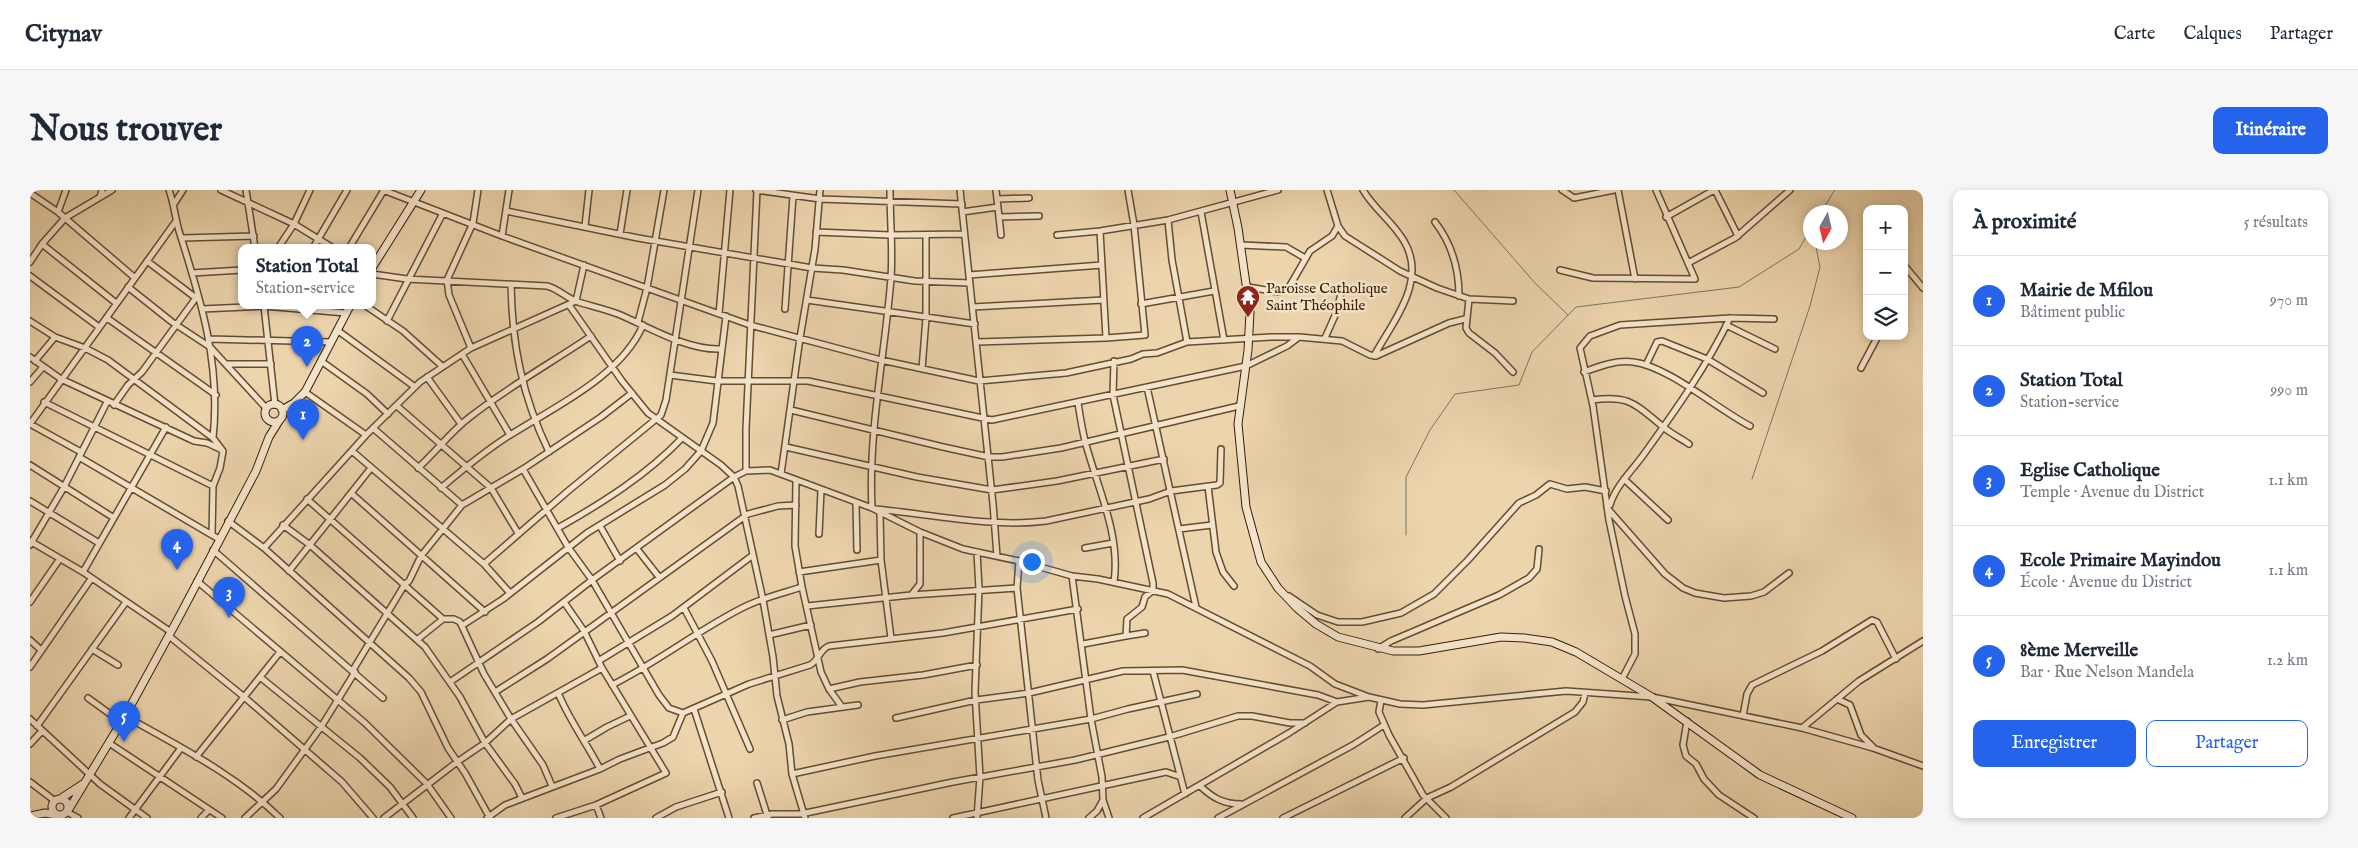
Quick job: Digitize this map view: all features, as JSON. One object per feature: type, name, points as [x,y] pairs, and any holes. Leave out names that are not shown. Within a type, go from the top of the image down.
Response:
[{"type":"street","points":[[58,212],[66,190]]},
{"type":"street","points":[[100,197],[102,190]]},
{"type":"street","points":[[30,262],[42,244],[65,218],[112,190]]},
{"type":"street","points":[[169,190],[209,339],[216,395],[213,438]]},
{"type":"street","points":[[174,204],[183,190]]},
{"type":"street","points":[[221,190],[294,224],[326,244]]},
{"type":"street","points":[[246,190],[255,244]]},
{"type":"street","points":[[281,244],[294,224],[310,190]]},
{"type":"street","points":[[316,244],[347,190]]},
{"type":"street","points":[[351,244],[384,190],[473,223],[502,236],[750,325],[882,360],[979,381],[1066,373],[1157,353],[1187,342],[1299,337],[1325,338],[1342,341],[1374,356],[1449,323],[1465,319]]},
{"type":"street","points":[[376,262],[421,190]]},
{"type":"street","points":[[471,348],[449,294],[447,280],[473,223],[478,190]]},
{"type":"street","points":[[502,236],[509,190]]},
{"type":"street","points":[[585,226],[588,190]]},
{"type":"street","points":[[620,234],[627,190]]},
{"type":"street","points":[[441,488],[465,467],[510,435],[534,422],[585,388],[632,346],[640,324],[664,190]]},
{"type":"street","points":[[484,564],[568,490],[658,419],[664,408],[670,375],[698,190]]},
{"type":"street","points":[[720,314],[730,190]]},
{"type":"street","points":[[746,471],[756,190],[820,199],[890,203],[962,204]]},
{"type":"street","points":[[781,474],[800,338],[808,300],[820,190]]},
{"type":"street","points":[[873,508],[871,466],[873,430],[891,277],[890,190]]},
{"type":"street","points":[[960,190],[977,342],[979,381],[985,420],[997,556]]},
{"type":"street","points":[[996,190],[1001,235]]},
{"type":"street","points":[[977,342],[1144,335],[1134,225],[1128,190]]},
{"type":"street","points":[[1230,190],[1234,201],[1248,287],[1250,312],[1246,366],[1239,406],[1239,444],[1246,507],[1261,562],[1278,588],[1307,618],[1324,630],[1354,643],[1398,652],[1419,651],[1501,637],[1541,640],[1576,652],[1679,714],[1760,775],[1852,818]]},
{"type":"street","points":[[1057,235],[1100,231],[1168,220],[1278,190]]},
{"type":"street","points":[[1327,190],[1338,226],[1346,236],[1413,278],[1468,299],[1513,300]]},
{"type":"street","points":[[1363,190],[1404,240],[1412,257],[1413,278],[1409,294],[1374,356]]},
{"type":"street","points":[[1562,190],[1574,198],[1614,190]]},
{"type":"street","points":[[1618,190],[1635,279]]},
{"type":"street","points":[[1560,270],[1593,278],[1695,279],[1666,217],[1656,190]]},
{"type":"street","points":[[1666,217],[1714,190],[1738,236]]},
{"type":"street","points":[[1688,262],[1738,236],[1790,190]]},
{"type":"street","points":[[30,194],[58,212],[135,278]]},
{"type":"street","points":[[784,309],[793,196]]},
{"type":"street","points":[[997,199],[1029,198]]},
{"type":"street","points":[[962,212],[998,207]]},
{"type":"street","points":[[506,211],[656,241],[812,268],[925,281],[970,283]]},
{"type":"street","points":[[1201,212],[1224,340]]},
{"type":"street","points":[[387,320],[442,213]]},
{"type":"street","points":[[999,217],[1038,216]]},
{"type":"street","points":[[1168,220],[1187,342]]},
{"type":"street","points":[[176,221],[30,424],[132,488],[219,539]]},
{"type":"street","points":[[1434,222],[1448,241],[1456,264],[1459,296]]},
{"type":"street","points":[[1248,287],[1285,292],[1310,251],[1332,236],[1338,226]]},
{"type":"street","points":[[1100,231],[1106,338]]},
{"type":"street","points":[[816,232],[890,235],[964,234]]},
{"type":"street","points":[[922,369],[926,318],[926,235]]},
{"type":"street","points":[[182,238],[254,236]]},
{"type":"street","points":[[42,244],[116,304]]},
{"type":"street","points":[[1241,245],[1286,247],[1305,258]]},
{"type":"street","points":[[147,261],[197,297]]},
{"type":"street","points":[[264,548],[366,435],[426,377],[471,348],[512,328],[576,301],[584,265]]},
{"type":"street","points":[[969,275],[1102,265]]},
{"type":"street","points":[[192,273],[238,270]]},
{"type":"street","points":[[1908,270],[1923,288]]},
{"type":"street","points":[[376,275],[407,279],[555,288],[576,301],[675,338],[711,349],[720,349]]},
{"type":"street","points":[[30,276],[100,327]]},
{"type":"street","points":[[511,284],[512,328],[522,380],[534,422],[549,452]]},
{"type":"street","points":[[128,287],[175,324],[210,347],[228,364],[247,389],[266,408]]},
{"type":"street","points":[[1141,304],[1214,292]]},
{"type":"street","points":[[1325,338],[1338,311],[1341,293]]},
{"type":"street","points":[[114,405],[134,379],[142,372],[175,324],[197,297]]},
{"type":"street","points":[[1468,299],[1465,319],[1470,333],[1496,353],[1513,372]]},
{"type":"street","points":[[808,300],[975,324]]},
{"type":"street","points":[[973,307],[1103,300]]},
{"type":"street","points":[[569,305],[611,366],[648,412],[734,477],[742,500],[763,600],[782,720],[789,744],[792,774],[804,816]]},
{"type":"street","points":[[202,309],[238,307]]},
{"type":"street","points":[[264,309],[275,405],[282,410]]},
{"type":"street","points":[[299,309],[346,313]]},
{"type":"street","points":[[282,410],[294,403],[305,392],[348,309]]},
{"type":"street","points":[[370,309],[403,331],[442,366]]},
{"type":"street","points":[[463,625],[485,612],[568,547],[664,485],[685,469],[701,451],[713,424],[720,349],[726,316]]},
{"type":"street","points":[[107,318],[216,395]]},
{"type":"street","points":[[1622,679],[1635,654],[1636,634],[1625,596],[1607,508],[1592,400],[1580,351],[1582,345],[1590,336],[1610,327],[1636,323],[1730,318],[1774,319]]},
{"type":"street","points":[[1607,508],[1624,479],[1663,427],[1689,388],[1730,318]]},
{"type":"street","points":[[30,321],[55,337],[108,360],[213,438],[223,451],[214,486],[212,535]]},
{"type":"street","points":[[1726,325],[1775,349]]},
{"type":"street","points":[[337,330],[414,387]]},
{"type":"street","points":[[418,468],[461,424],[522,380],[591,336]]},
{"type":"street","points":[[55,337],[32,359],[61,380],[194,441],[223,451]]},
{"type":"street","points":[[670,375],[717,381],[775,382],[794,379],[985,420],[1006,418],[1246,366],[1299,337]]},
{"type":"street","points":[[209,339],[330,342]]},
{"type":"street","points":[[1646,365],[1660,340],[1707,358],[1763,392]]},
{"type":"street","points":[[1861,368],[1876,340]]},
{"type":"street","points":[[462,354],[510,435]]},
{"type":"street","points":[[321,361],[368,394],[388,414]]},
{"type":"street","points":[[1114,361],[1113,395],[1152,574],[1153,590]]},
{"type":"street","points":[[1584,372],[1619,362],[1646,365],[1689,388],[1750,426]]},
{"type":"street","points":[[228,364],[271,364]]},
{"type":"street","points":[[30,382],[43,367]]},
{"type":"street","points":[[426,377],[461,424]]},
{"type":"street","points":[[1147,387],[1196,607]]},
{"type":"street","points":[[305,392],[366,435]]},
{"type":"street","points":[[245,818],[262,800],[276,789],[321,727],[422,556],[462,506],[523,470],[632,393]]},
{"type":"street","points":[[1592,400],[1611,398],[1635,404],[1663,427],[1689,444]]},
{"type":"street","points":[[44,402],[150,457],[214,486]]},
{"type":"street","points":[[107,402],[64,487],[31,543],[83,572],[170,634],[342,782],[373,818]]},
{"type":"street","points":[[1078,403],[1085,443],[1096,473],[1113,543],[1116,558],[1114,582]]},
{"type":"street","points":[[266,408],[275,405]]},
{"type":"street","points":[[397,406],[491,488],[518,533]]},
{"type":"street","points":[[791,410],[988,456],[1002,457],[1085,443],[1120,432],[1157,426],[1239,406]]},
{"type":"street","points":[[266,408],[265,416],[269,437]]},
{"type":"street","points":[[62,815],[90,775],[170,634],[256,471],[269,437],[282,416],[282,410]]},
{"type":"street","points":[[265,416],[271,422],[279,420]]},
{"type":"street","points":[[83,572],[166,427]]},
{"type":"street","points":[[373,428],[462,506]]},
{"type":"street","points":[[558,528],[586,512],[648,469],[664,457],[682,438]]},
{"type":"street","points":[[786,446],[917,478],[992,490],[1017,488],[1164,458]]},
{"type":"street","points":[[450,682],[479,664],[734,477],[746,471],[770,470],[873,508],[994,522],[1046,521],[1136,501],[1171,491],[1220,483],[1221,449]]},
{"type":"street","points":[[352,451],[484,564],[510,593]]},
{"type":"street","points":[[30,465],[114,518]]},
{"type":"street","points":[[289,571],[371,468]]},
{"type":"street","points":[[523,470],[568,547],[592,580],[659,695],[669,708],[683,713],[775,675],[810,665],[825,647],[978,627],[1078,609]]},
{"type":"street","points":[[1624,479],[1668,520]]},
{"type":"street","points":[[796,481],[795,546],[802,587],[821,672],[829,689],[842,707]]},
{"type":"street","points":[[1278,588],[1317,615],[1338,622],[1362,622],[1398,614],[1415,607],[1422,599],[1434,594],[1468,560],[1485,538],[1492,534],[1519,503],[1536,495],[1549,484],[1567,489],[1584,487],[1606,491]]},
{"type":"street","points":[[1208,486],[1212,525],[1220,566],[1234,586]]},
{"type":"street","points":[[819,534],[821,490]]},
{"type":"street","points":[[351,493],[485,612]]},
{"type":"street","points":[[307,499],[443,619],[458,620],[463,625],[479,664],[511,719],[535,751],[552,786]]},
{"type":"street","points":[[30,501],[99,543]]},
{"type":"street","points":[[856,503],[857,550]]},
{"type":"street","points":[[495,692],[547,659],[748,514],[778,506],[796,505]]},
{"type":"street","points":[[873,508],[920,532],[963,549],[1019,560],[1072,576],[1114,582],[1168,594],[1310,666],[1335,684],[1381,700],[1424,705],[1491,700],[1552,692],[1652,697],[1802,728],[1873,748],[1923,766]]},
{"type":"street","points":[[1607,508],[1665,574],[1682,588],[1695,593],[1724,598],[1751,596],[1764,592],[1789,573]]},
{"type":"street","points":[[880,513],[881,560],[891,638]]},
{"type":"street","points":[[228,522],[264,548],[370,642],[422,692],[440,732],[489,817],[505,805],[552,786],[600,770],[620,759],[673,737],[683,713]]},
{"type":"street","points":[[283,525],[310,545],[418,640],[435,659],[473,718],[485,744],[515,784],[522,798]]},
{"type":"street","points":[[1179,529],[1212,525]]},
{"type":"street","points":[[600,526],[620,561]]},
{"type":"street","points":[[911,595],[920,584],[920,532]]},
{"type":"street","points":[[1085,548],[1113,543]]},
{"type":"street","points":[[637,549],[659,577]]},
{"type":"street","points":[[1377,649],[1391,641],[1499,595],[1534,575],[1537,569],[1539,549]]},
{"type":"street","points":[[213,550],[383,698]]},
{"type":"street","points":[[977,552],[979,589],[976,700],[980,777],[977,815]]},
{"type":"street","points":[[600,660],[684,608],[753,555]]},
{"type":"street","points":[[30,602],[59,560]]},
{"type":"street","points":[[799,572],[881,560]]},
{"type":"street","points":[[1019,560],[1017,588],[1020,620],[1037,768],[1046,818]]},
{"type":"street","points":[[1072,576],[1083,644],[1091,719],[1098,755],[1103,800],[1108,818]]},
{"type":"street","points":[[30,667],[91,578]]},
{"type":"street","points":[[197,582],[338,698],[426,784],[451,818]]},
{"type":"street","points":[[612,685],[644,669],[699,633],[745,607],[802,587]]},
{"type":"street","points":[[807,606],[979,589],[1017,588]]},
{"type":"street","points":[[1126,636],[1127,619],[1142,608],[1145,597],[1153,590]]},
{"type":"street","points":[[37,726],[126,602]]},
{"type":"street","points":[[556,818],[596,805],[664,775],[665,769],[630,716],[602,668],[600,660],[584,631],[564,602]]},
{"type":"street","points":[[684,608],[699,633],[750,749]]},
{"type":"street","points":[[418,640],[443,619]]},
{"type":"street","points":[[1743,716],[1747,694],[1752,685],[1822,651],[1872,620],[1877,622],[1883,630],[1896,659]]},
{"type":"street","points":[[769,635],[811,625]]},
{"type":"street","points":[[1083,644],[1145,633]]},
{"type":"street","points":[[30,640],[41,650]]},
{"type":"street","points":[[1802,728],[1865,677],[1923,641]]},
{"type":"street","points":[[92,649],[118,666]]},
{"type":"street","points":[[196,757],[280,652]]},
{"type":"street","points":[[829,689],[860,682],[923,675],[977,665]]},
{"type":"street","points":[[384,818],[426,784],[485,744],[511,719],[559,694],[602,668]]},
{"type":"street","points":[[896,718],[976,700],[1029,693],[1086,678],[1123,671],[1182,670],[1318,695],[1337,702]]},
{"type":"street","points":[[1153,671],[1162,701],[1178,776],[1185,794]]},
{"type":"street","points":[[260,677],[360,758],[390,787],[413,818]]},
{"type":"street","points":[[1405,818],[1427,798],[1451,787],[1576,712],[1583,702],[1584,693]]},
{"type":"street","points":[[559,694],[570,721],[585,740],[600,770]]},
{"type":"street","points":[[792,774],[854,760],[1091,719],[1197,694]]},
{"type":"street","points":[[1143,818],[1200,786],[1337,702],[1369,697]]},
{"type":"street","points":[[88,698],[123,719],[196,757],[262,800],[280,818]]},
{"type":"street","points":[[1837,699],[1850,705],[1861,735],[1873,748]]},
{"type":"street","points":[[1381,700],[1379,712],[1384,724],[1420,790],[1446,818]]},
{"type":"street","points":[[782,720],[807,712],[858,705]]},
{"type":"street","points":[[694,709],[729,818]]},
{"type":"street","points":[[585,740],[607,726],[630,716]]},
{"type":"street","points":[[754,818],[804,816],[980,777],[1037,768],[1170,737],[1238,716],[1252,716],[1290,723],[1305,723]]},
{"type":"street","points":[[30,719],[90,775],[147,818]]},
{"type":"street","points":[[1687,720],[1682,745],[1686,756],[1696,764],[1704,779],[1719,795],[1754,818]]},
{"type":"street","points":[[1218,818],[1353,745],[1384,724]]},
{"type":"street","points":[[30,744],[42,731]]},
{"type":"street","points":[[108,743],[222,818]]},
{"type":"street","points":[[129,818],[181,748]]},
{"type":"street","points":[[1283,818],[1404,758]]},
{"type":"street","points":[[954,818],[977,815],[1166,772],[1178,776]]},
{"type":"street","points":[[30,782],[56,801],[66,801],[62,815]]},
{"type":"street","points":[[30,815],[85,782]]},
{"type":"street","points":[[757,783],[767,816]]},
{"type":"street","points":[[1200,786],[1216,799],[1229,804],[1242,804]]},
{"type":"street","points":[[656,818],[676,807],[722,792]]},
{"type":"street","points":[[1088,818],[1097,811],[1103,800]]},
{"type":"street","points":[[56,801],[52,809],[62,815]]},
{"type":"street","points":[[596,805],[601,818]]},
{"type":"street","points":[[201,818],[209,810]]},
{"type":"street","points":[[30,815],[45,813],[78,818]]},
{"type":"waterway","points":[[1454,190],[1535,283],[1568,315]]},
{"type":"waterway","points":[[1825,205],[1835,190]]},
{"type":"waterway","points":[[1406,535],[1406,477],[1430,430],[1455,394],[1519,385],[1532,352],[1576,307],[1739,287],[1799,249],[1803,242]]},
{"type":"waterway","points":[[1752,479],[1810,306],[1820,267],[1817,250]]},
{"type":"place","name":"Paroisse Catholique Saint Théophile","points":[[1248,318]]},
{"type":"place","name":"Station Total","points":[[307,367]]},
{"type":"place","name":"Mairie de Mfilou","points":[[303,440]]},
{"type":"place","name":"Ecole Primaire Mayindou","points":[[177,570]]},
{"type":"place","name":"Eglise Catholique","points":[[229,618]]},
{"type":"place","name":"8ème Merveille","points":[[124,742]]}]
